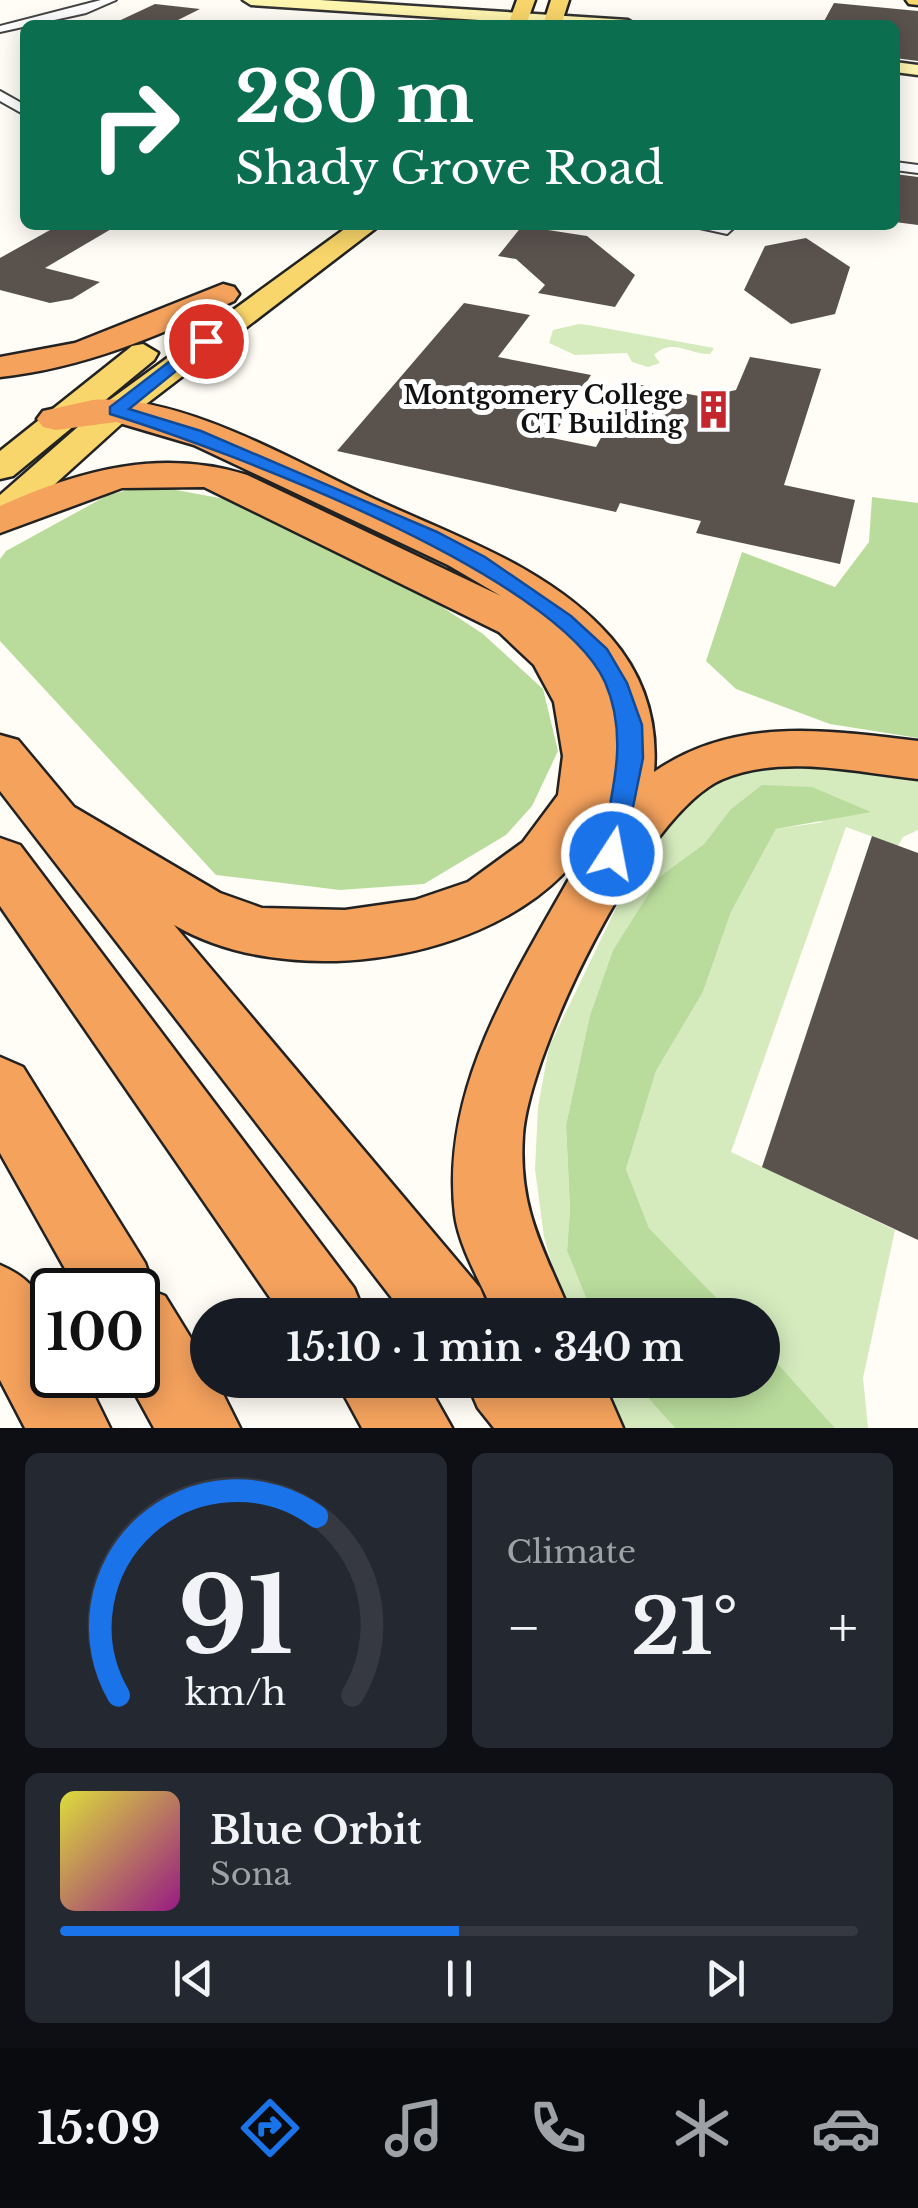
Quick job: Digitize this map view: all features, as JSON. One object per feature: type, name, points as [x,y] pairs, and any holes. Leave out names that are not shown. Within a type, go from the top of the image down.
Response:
[{"type":"highway","points":[[0,367],[61,358],[116,344],[232,288]]},
{"type":"highway","points":[[56,419],[92,410],[116,411],[195,435],[430,536],[478,561],[564,621],[599,654],[616,683],[630,725],[631,758],[612,854]]},
{"type":"highway","points":[[0,518],[119,476],[172,472],[233,483],[516,621],[552,655],[579,702],[589,756],[584,800],[543,858],[488,898],[415,925],[346,936],[262,932],[200,911],[50,818]]},
{"type":"highway","points":[[525,1298],[490,1218],[489,1134],[508,1056],[612,854],[670,788],[699,767],[731,755],[809,747],[918,760]]},
{"type":"highway","points":[[0,754],[439,1298]]},
{"type":"highway","points":[[0,861],[315,1298]]},
{"type":"highway","points":[[0,1089],[105,1268]]},
{"type":"highway","points":[[0,1303],[69,1428]]},
{"type":"highway","points":[[160,1361],[199,1428]]},
{"type":"highway","points":[[390,1398],[412,1428]]},
{"type":"highway","points":[[521,1398],[546,1428]]},
{"type":"highway","points":[[569,1398],[582,1428]]},
{"type":"main road","points":[[0,518],[116,411],[360,230]]},
{"type":"main road","points":[[0,468],[56,419],[232,288]]},
{"type":"street","points":[[45,20],[111,0]]},
{"type":"street","points":[[252,0],[411,11],[556,14],[606,20]]},
{"type":"street","points":[[556,14],[595,20]]},
{"type":"green space","points":[[579,324],[714,348],[710,354],[703,354],[668,347],[654,355],[660,363],[648,367],[632,362],[627,353],[575,355],[549,343],[553,330]]},
{"type":"green space","points":[[149,485],[225,499],[412,587],[483,634],[543,689],[558,751],[532,806],[506,835],[424,884],[340,890],[216,875],[0,641],[0,559],[6,551],[108,495]]},
{"type":"green space","points":[[872,497],[918,503],[918,738],[830,724],[736,689],[706,661],[742,552],[835,587],[869,542]]},
{"type":"green space","points":[[757,764],[918,771],[918,830],[903,837],[898,846],[846,827],[731,1152],[895,1230],[863,1378],[868,1428],[835,1428],[780,1366],[780,1298],[717,1298],[649,1228],[626,1169],[656,1071],[703,992],[731,912],[776,829],[824,822],[730,810],[704,844],[659,877],[613,950],[590,1015],[566,1125],[570,1210],[567,1251],[586,1298],[562,1298],[544,1237],[535,1169],[538,1107],[549,1047],[646,846],[707,782]]},
{"type":"green space","points":[[762,785],[812,787],[871,812],[776,829],[731,912],[703,992],[656,1071],[626,1169],[649,1228],[717,1298],[586,1298],[567,1251],[570,1209],[566,1125],[590,1015],[613,950],[659,877],[704,844],[730,810]]},
{"type":"green space","points":[[780,1366],[835,1428],[675,1428],[648,1398],[780,1398]]},
{"type":"green space","points":[[608,1398],[648,1398],[675,1428],[626,1428]]},
{"type":"building","points":[[834,3],[918,11],[918,61],[900,59],[900,20],[825,20]]},
{"type":"building","points":[[155,4],[200,9],[178,20],[121,20]]},
{"type":"building","points":[[900,175],[918,177],[918,225],[900,223]]},
{"type":"building","points":[[50,230],[110,230],[45,268],[100,282],[72,299],[50,303],[0,290],[0,258]]},
{"type":"building","points":[[519,230],[548,230],[587,236],[635,275],[615,307],[538,293],[545,285],[516,259],[498,256]]},
{"type":"building","points":[[806,238],[850,267],[835,314],[791,324],[744,290],[765,246]]},
{"type":"building","points":[[464,303],[530,315],[498,357],[591,375],[552,438],[596,447],[631,383],[704,397],[736,390],[750,357],[821,369],[784,485],[855,500],[840,564],[696,533],[701,521],[620,503],[616,512],[337,451]]},
{"type":"building","points":[[872,836],[918,853],[918,1240],[762,1167]]},
{"type":"place","name":"Montgomery College CT Building","points":[[713,409]]},
{"type":"route","points":[[206,341],[116,411],[195,435],[430,536],[478,561],[564,621],[599,654],[616,683],[630,725],[631,758],[612,854]]}]
